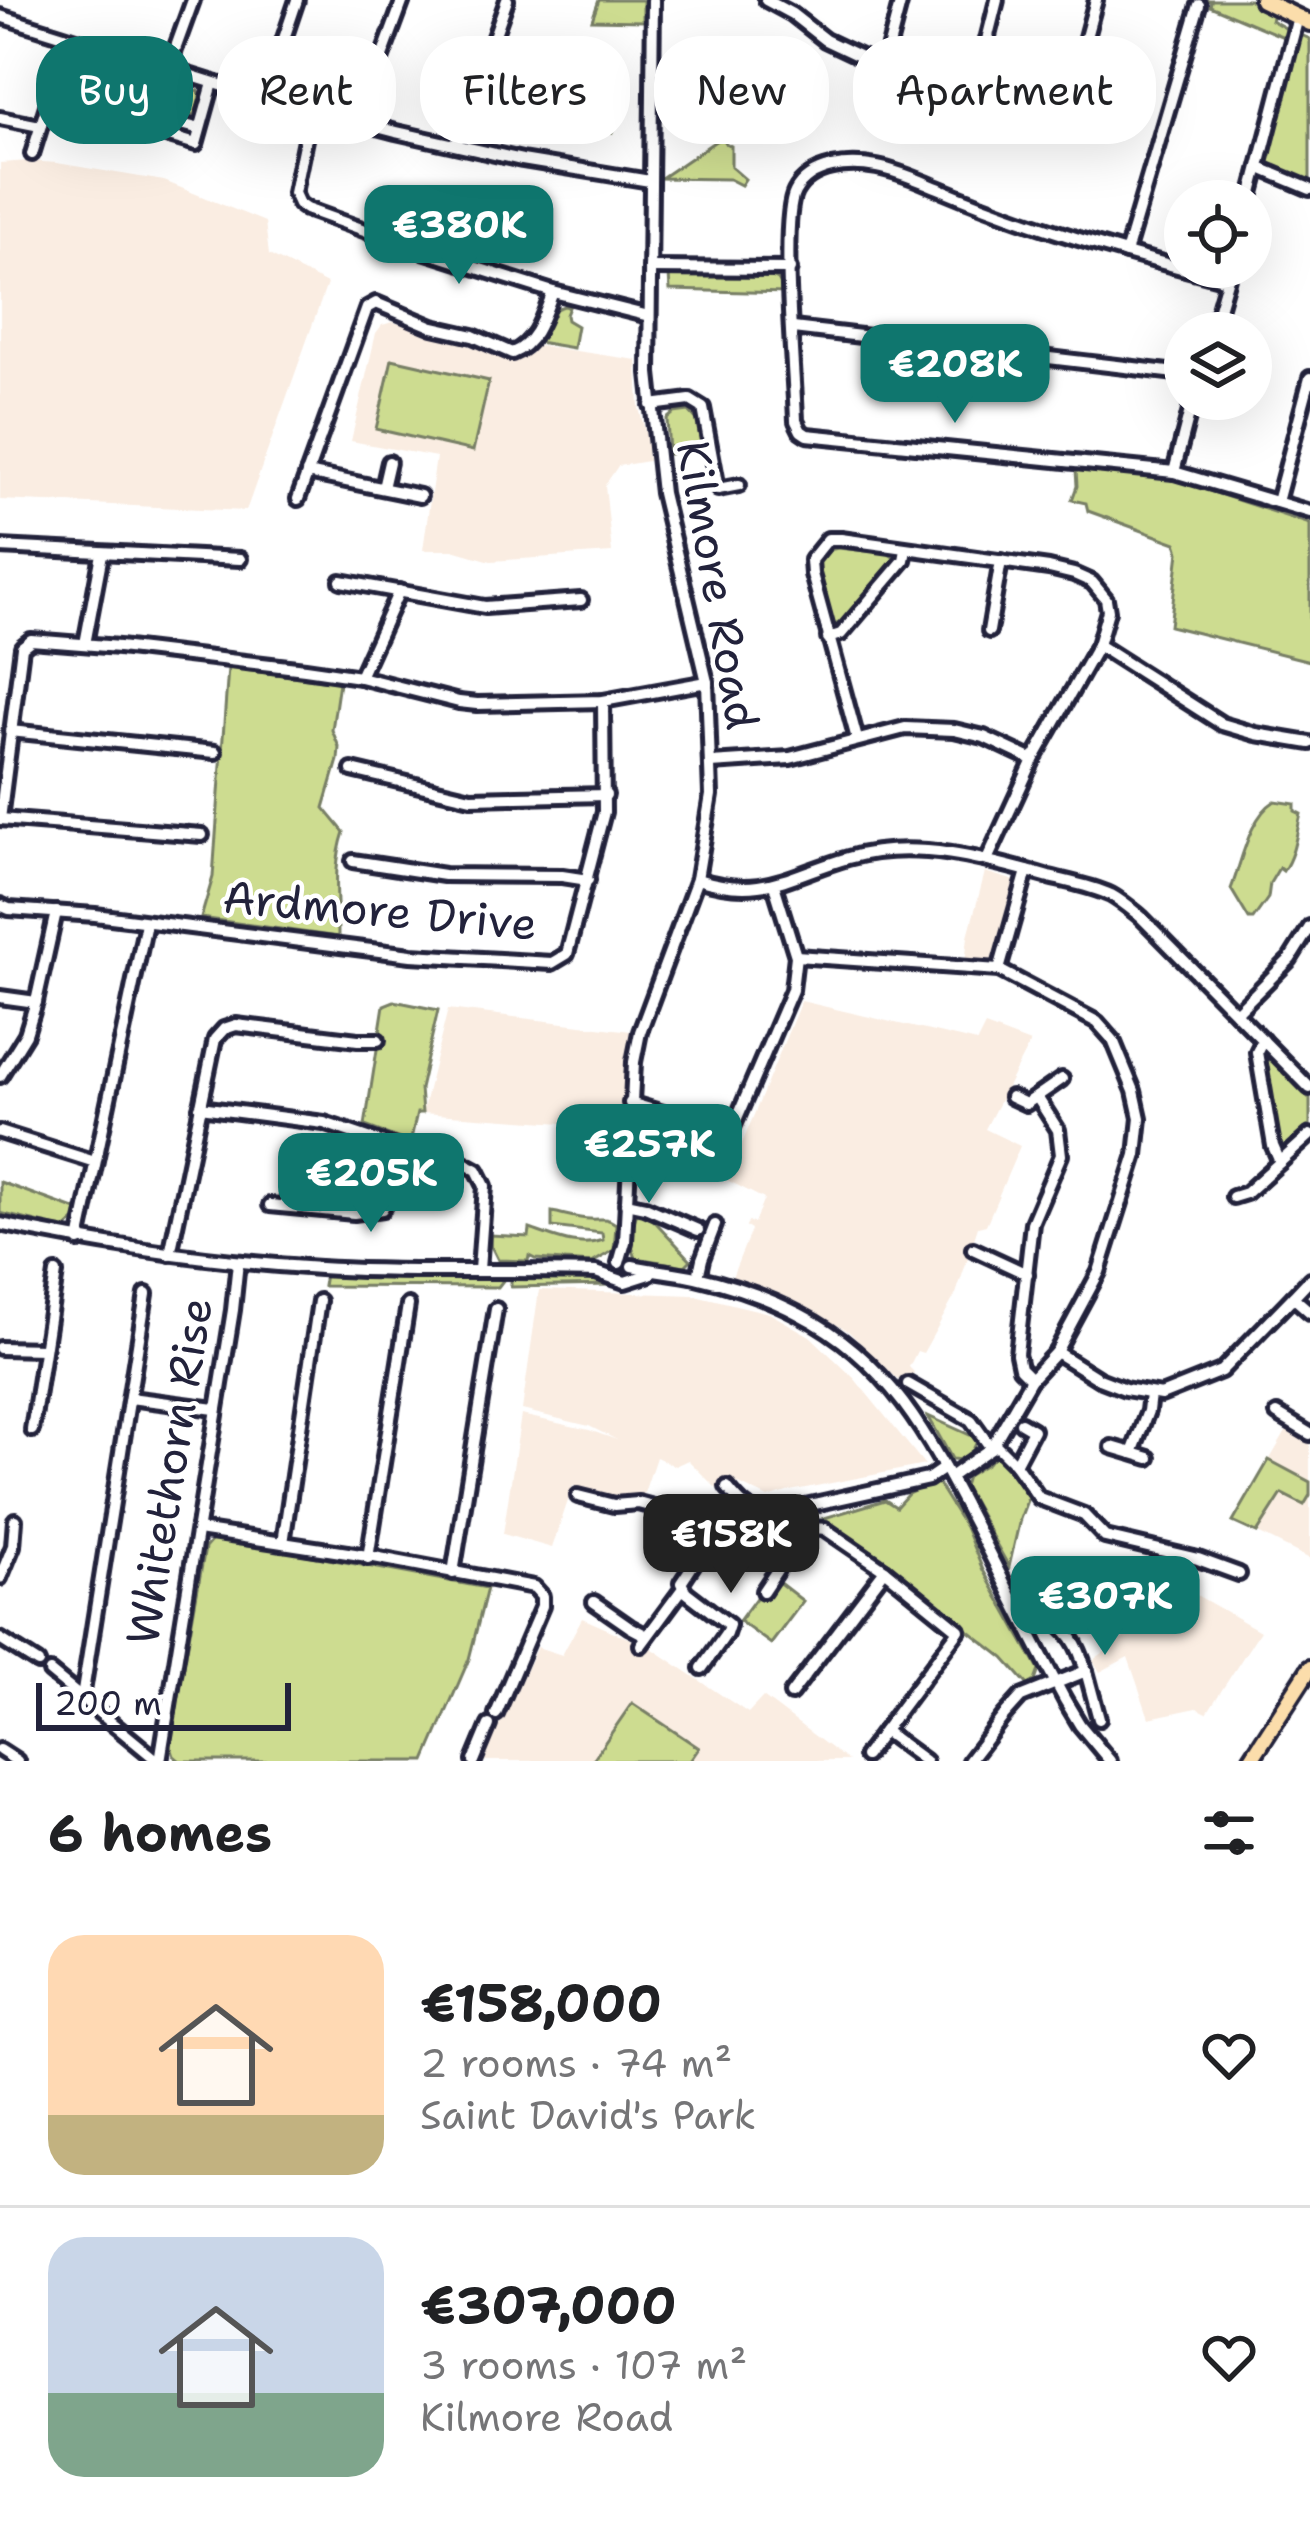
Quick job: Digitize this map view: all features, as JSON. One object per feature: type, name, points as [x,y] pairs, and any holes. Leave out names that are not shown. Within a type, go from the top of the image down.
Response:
[{"type":"main road","points":[[1262,0],[1304,20]]},
{"type":"main road","points":[[1250,1761],[1310,1669]]},
{"type":"street","points":[[180,36],[193,0]]},
{"type":"street","points":[[285,36],[297,0]]},
{"type":"street","points":[[390,36],[403,0]]},
{"type":"street","points":[[456,145],[507,0]]},
{"type":"street","name":"Kilmore Road","points":[[624,1268],[632,1075],[640,1032],[697,879],[711,795],[707,682],[662,493],[651,405],[652,0]]},
{"type":"street","points":[[766,0],[825,40],[853,52]]},
{"type":"street","points":[[792,14],[796,0]]},
{"type":"street","points":[[892,36],[901,0]]},
{"type":"street","points":[[988,36],[997,0]]},
{"type":"street","points":[[1086,36],[1096,0]]},
{"type":"street","points":[[1126,253],[1199,5]]},
{"type":"street","points":[[0,16],[62,36]]},
{"type":"street","points":[[1256,180],[1304,20]]},
{"type":"street","points":[[193,77],[217,84]]},
{"type":"street","points":[[200,129],[213,83]]},
{"type":"street","points":[[0,118],[36,125]]},
{"type":"street","points":[[396,131],[522,160],[650,181]]},
{"type":"street","points":[[32,154],[36,140]]},
{"type":"street","points":[[304,144],[295,186],[299,204],[420,250],[649,316]]},
{"type":"street","points":[[1164,263],[1033,224],[874,166],[820,170],[804,180],[790,207],[796,421],[807,435],[1174,472],[1310,512]]},
{"type":"street","points":[[1259,168],[1310,189]]},
{"type":"street","points":[[650,268],[790,269]]},
{"type":"street","points":[[298,499],[368,308],[376,303],[512,353],[533,336],[553,292]]},
{"type":"street","points":[[793,328],[1164,372]]},
{"type":"street","points":[[1276,502],[1310,378]]},
{"type":"street","points":[[651,405],[690,400],[703,408],[718,489],[739,485]]},
{"type":"street","points":[[1174,472],[1188,420]]},
{"type":"street","points":[[383,488],[389,463]]},
{"type":"street","points":[[307,473],[420,496]]},
{"type":"street","points":[[857,739],[812,574],[811,560],[828,539],[1000,560],[1049,568],[1092,582],[1106,599],[1108,610],[1098,645],[1033,760],[987,860]]},
{"type":"street","points":[[0,547],[240,559]]},
{"type":"street","points":[[828,638],[841,634],[904,560],[906,550]]},
{"type":"street","points":[[85,644],[102,554]]},
{"type":"street","points":[[989,631],[1000,560]]},
{"type":"street","points":[[341,581],[485,607],[581,600]]},
{"type":"street","points":[[360,677],[399,591]]},
{"type":"street","points":[[202,835],[0,819],[22,647],[31,640],[85,644],[360,677],[459,702],[603,701],[707,682]]},
{"type":"street","points":[[1098,645],[1222,724],[1310,742]]},
{"type":"street","name":"Ardmore Drive","points":[[0,905],[412,956],[552,963],[567,954],[600,836],[606,795],[603,701]]},
{"type":"street","points":[[711,763],[790,758],[905,728],[984,736],[1033,760]]},
{"type":"street","points":[[10,731],[215,752]]},
{"type":"street","points":[[352,770],[471,798],[606,795]]},
{"type":"street","points":[[697,879],[733,887],[774,885],[851,856],[942,852],[1096,889],[1124,903],[1310,1088]]},
{"type":"street","points":[[353,860],[444,875],[588,880]]},
{"type":"street","points":[[999,970],[1027,871]]},
{"type":"street","points":[[630,1103],[717,1130],[732,1128],[792,990],[796,956],[774,885]]},
{"type":"street","points":[[0,1076],[26,1034],[56,912]]},
{"type":"street","points":[[79,1240],[146,923]]},
{"type":"street","points":[[1236,1013],[1290,959],[1310,927]]},
{"type":"street","points":[[728,1487],[742,1506],[758,1514],[792,1511],[928,1479],[993,1445],[1031,1379],[1056,1352],[1099,1272],[1136,1155],[1140,1118],[1124,1064],[1113,1040],[1097,1022],[999,970],[796,956]]},
{"type":"street","points":[[0,997],[36,1002]]},
{"type":"street","points":[[170,1254],[215,1039],[224,1029],[236,1025],[378,1040]]},
{"type":"street","points":[[1263,1040],[1257,1052],[1280,1162]]},
{"type":"street","points":[[1011,1097],[1026,1104],[1062,1079]]},
{"type":"street","points":[[1031,1379],[1020,1368],[1017,1354],[1035,1214],[1061,1155],[1058,1130],[1037,1096]]},
{"type":"street","points":[[200,1107],[324,1123],[477,1170],[485,1186],[479,1270]]},
{"type":"street","points":[[0,1132],[95,1162]]},
{"type":"street","points":[[1233,1197],[1246,1193],[1310,1135]]},
{"type":"street","points":[[270,1205],[354,1213],[382,1209],[407,1151]]},
{"type":"street","points":[[626,1204],[645,1207],[698,1230]]},
{"type":"street","points":[[0,1224],[170,1254],[323,1269],[596,1272],[624,1268],[698,1277],[784,1307],[847,1343],[905,1404],[947,1472],[1056,1683],[1110,1761]]},
{"type":"street","points":[[698,1277],[715,1225]]},
{"type":"street","points":[[973,1249],[1027,1274]]},
{"type":"street","name":"Whitethorn Rise","points":[[159,1761],[238,1262]]},
{"type":"street","points":[[32,1430],[56,1273]]},
{"type":"street","points":[[1056,1352],[1099,1379],[1161,1395],[1221,1371],[1310,1279]]},
{"type":"street","points":[[82,1698],[146,1294]]},
{"type":"street","points":[[1293,1297],[1310,1312]]},
{"type":"street","points":[[283,1543],[319,1301]]},
{"type":"street","points":[[368,1558],[408,1306]]},
{"type":"street","points":[[453,1573],[496,1309]]},
{"type":"street","points":[[0,1348],[44,1349]]},
{"type":"street","points":[[908,1384],[971,1420],[1016,1464],[1039,1498],[1084,1515],[1112,1540],[1198,1559],[1239,1574]]},
{"type":"street","points":[[1132,1453],[1150,1394]]},
{"type":"street","points":[[130,1398],[215,1409]]},
{"type":"street","points":[[1276,1414],[1310,1434]]},
{"type":"street","points":[[1016,1464],[1033,1430],[1021,1423]]},
{"type":"street","points":[[1112,1447],[1149,1458]]},
{"type":"street","points":[[578,1496],[668,1511],[712,1536]]},
{"type":"street","points":[[594,1602],[644,1641],[683,1588],[682,1580],[712,1536],[742,1506]]},
{"type":"street","points":[[0,1578],[13,1546],[15,1520]]},
{"type":"street","points":[[726,1522],[775,1559],[778,1570],[763,1591]]},
{"type":"street","points":[[794,1555],[809,1531],[822,1528],[885,1570],[959,1630],[865,1756]]},
{"type":"street","points":[[197,1529],[534,1587],[542,1596],[542,1606],[474,1761]]},
{"type":"street","points":[[791,1694],[885,1570]]},
{"type":"street","points":[[683,1588],[729,1625],[702,1668]]},
{"type":"street","points":[[1045,1613],[1077,1642],[1099,1719]]},
{"type":"street","points":[[0,1639],[38,1663]]},
{"type":"street","points":[[969,1761],[1015,1703],[1086,1671]]},
{"type":"street","points":[[50,1672],[159,1761]]},
{"type":"street","points":[[884,1731],[925,1761]]},
{"type":"street","points":[[0,1750],[15,1760]]},
{"type":"shaded area","points":[[29,161],[164,181],[265,222],[269,255],[327,284],[246,511],[0,500],[0,163]]},
{"type":"shaded area","points":[[393,322],[518,361],[535,345],[637,360],[648,461],[618,466],[605,485],[612,553],[491,561],[453,550],[423,550],[436,457],[351,441],[376,333]]},
{"type":"shaded area","points":[[985,872],[1015,881],[991,962],[965,963],[968,936]]},
{"type":"shaded area","points":[[801,1001],[977,1042],[985,1026],[1030,1043],[985,1129],[1020,1146],[986,1225],[978,1227],[956,1294],[923,1353],[917,1351],[909,1367],[914,1372],[907,1388],[848,1331],[802,1305],[732,1277],[751,1230],[746,1227],[748,1222],[754,1223],[764,1199],[727,1180]]},
{"type":"shaded area","points":[[448,1009],[631,1031],[619,1127],[422,1113]]},
{"type":"shaded area","points":[[539,1290],[695,1295],[769,1313],[810,1336],[854,1378],[925,1465],[768,1498],[735,1482],[721,1493],[688,1460],[675,1466],[656,1457],[642,1499],[614,1502],[573,1486],[552,1548],[503,1534],[521,1415],[617,1440],[589,1426],[522,1410]]},
{"type":"shaded area","points":[[1287,1430],[1310,1441],[1310,1482],[1270,1459]]},
{"type":"shaded area","points":[[1282,1493],[1303,1505],[1310,1495],[1310,1559],[1258,1533]]},
{"type":"shaded area","points":[[1069,1568],[1106,1585],[1163,1594],[1191,1592],[1260,1631],[1207,1713],[1197,1708],[1149,1718],[1128,1657],[1100,1672],[1093,1660],[1124,1638],[1100,1597],[1066,1574]]},
{"type":"shaded area","points":[[582,1618],[653,1649],[748,1713],[763,1697],[848,1761],[482,1761],[537,1647],[562,1655]]},
{"type":"green space","points":[[599,0],[643,0],[643,21],[592,20]]},
{"type":"green space","points":[[1208,0],[1249,0],[1274,12],[1271,20],[1287,29],[1286,38],[1210,6]]},
{"type":"green space","points":[[1301,35],[1310,39],[1310,183],[1269,164],[1267,156]]},
{"type":"green space","points":[[193,89],[201,98],[193,115]]},
{"type":"green space","points":[[711,144],[727,144],[731,167],[745,179],[741,185],[729,179],[661,178]]},
{"type":"green space","points":[[669,274],[767,275],[778,280],[786,293],[670,290]]},
{"type":"green space","points":[[569,307],[567,320],[577,326],[573,348],[538,342],[555,309]]},
{"type":"green space","points":[[392,359],[489,381],[473,451],[376,429]]},
{"type":"green space","points":[[689,411],[698,421],[703,448],[669,454],[667,419]]},
{"type":"green space","points":[[1076,470],[1170,478],[1310,524],[1310,661],[1170,626],[1179,552],[1176,543],[1088,511],[1086,503],[1072,500]]},
{"type":"green space","points":[[829,550],[895,558],[843,621],[834,625],[817,565]]},
{"type":"green space","points":[[228,668],[339,682],[332,730],[338,760],[324,808],[344,832],[337,871],[338,937],[201,918],[213,877]]},
{"type":"green space","points":[[1275,801],[1295,804],[1295,811],[1301,814],[1293,851],[1270,883],[1268,898],[1249,919],[1231,889],[1253,828]]},
{"type":"green space","points":[[394,1001],[438,1010],[420,1089],[422,1113],[417,1113],[410,1143],[365,1126],[384,1005]]},
{"type":"green space","points":[[1263,1051],[1310,1099],[1310,1130],[1288,1149],[1277,1145]]},
{"type":"green space","points":[[0,1182],[77,1210],[74,1221],[65,1229],[0,1213]]},
{"type":"green space","points":[[644,1210],[691,1260],[685,1266],[636,1258],[633,1228],[638,1211]]},
{"type":"green space","points":[[552,1212],[616,1224],[614,1250],[592,1263],[529,1256],[528,1261],[498,1260],[491,1235],[529,1237],[530,1229],[575,1243],[603,1240],[602,1233],[552,1227]]},
{"type":"green space","points":[[325,1274],[505,1278],[498,1287],[323,1286]]},
{"type":"green space","points":[[511,1276],[593,1276],[611,1285],[511,1287]]},
{"type":"green space","points":[[928,1416],[974,1437],[973,1450],[963,1460],[952,1459]]},
{"type":"green space","points":[[995,1454],[1029,1495],[1009,1567],[964,1486],[967,1476]]},
{"type":"green space","points":[[1269,1460],[1310,1482],[1310,1495],[1304,1505],[1282,1494],[1257,1533],[1233,1522]]},
{"type":"green space","points":[[936,1481],[1039,1670],[1028,1685],[1004,1658],[824,1518],[885,1500],[896,1507],[908,1494]]},
{"type":"green space","points":[[212,1540],[487,1588],[469,1659],[425,1761],[180,1761],[174,1756],[170,1744],[205,1548]]},
{"type":"green space","points":[[777,1581],[803,1601],[771,1644],[739,1621],[761,1591],[766,1594]]},
{"type":"green space","points":[[632,1703],[699,1748],[690,1761],[592,1761]]}]
